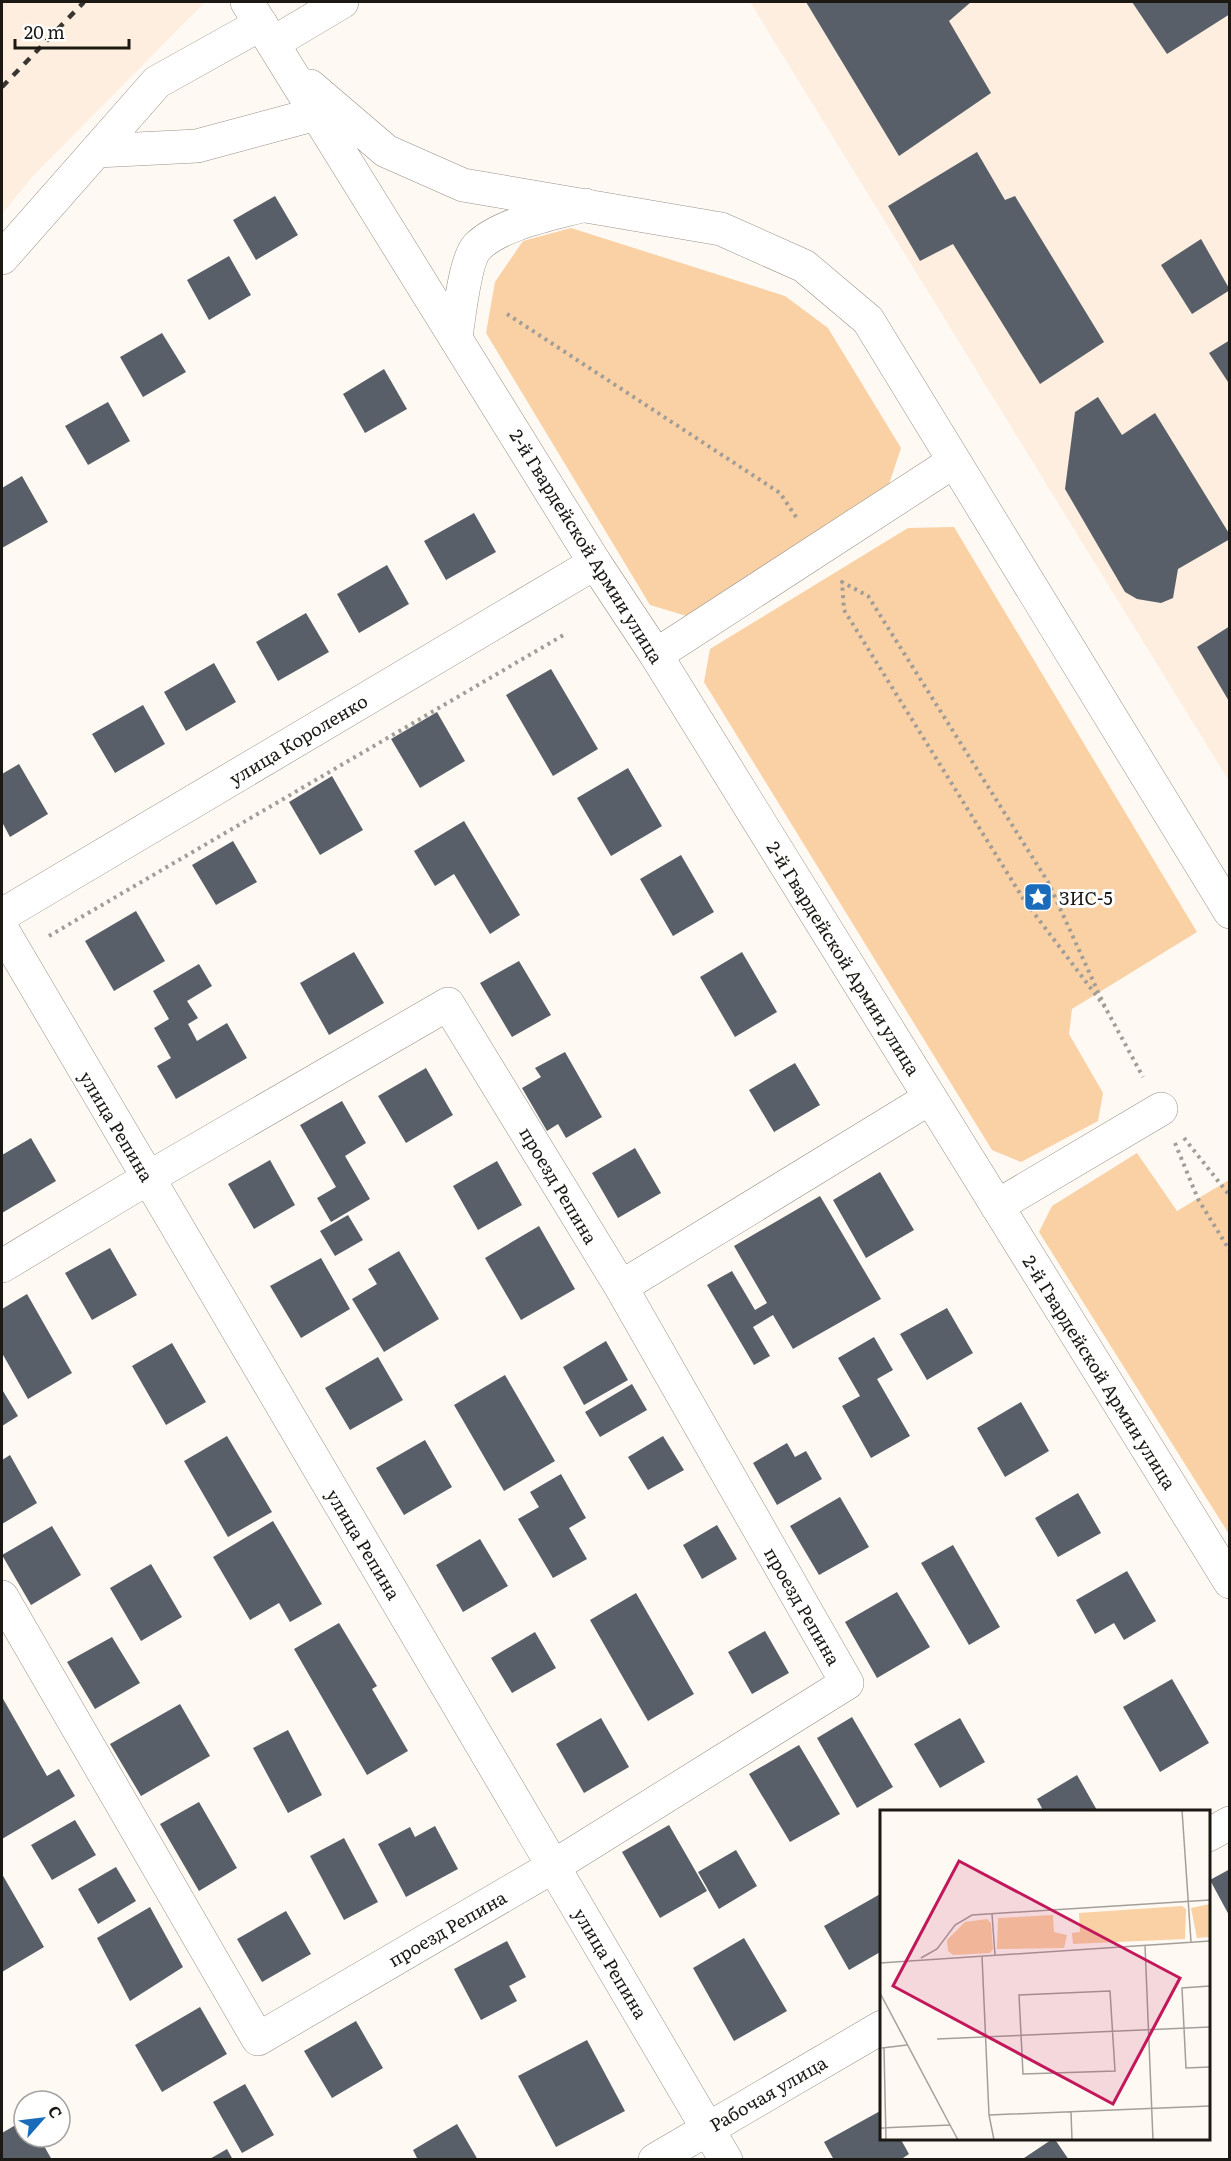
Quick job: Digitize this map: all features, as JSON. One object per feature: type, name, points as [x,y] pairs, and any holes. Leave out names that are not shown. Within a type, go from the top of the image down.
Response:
[{"type":"street","points":[[2,258],[157,82],[342,2]]},
{"type":"street","points":[[267,33],[386,151],[463,185],[721,229],[804,266],[868,320],[1230,912]]},
{"type":"street","name":"2-й Гвардейской Армии улица","points":[[267,33],[595,563],[656,655],[1230,1582]]},
{"type":"street","points":[[97,151],[197,146],[316,114]]},
{"type":"street","points":[[456,337],[464,284],[476,248],[517,223],[585,205]]},
{"type":"street","points":[[656,655],[953,462]]},
{"type":"street","name":"улица Короленко","points":[[2,915],[595,563]]},
{"type":"street","name":"улица Репина","points":[[9,942],[726,2160]]},
{"type":"street","name":"проезд Репина","points":[[2,1266],[148,1178],[448,1004],[621,1287],[847,1683],[554,1866],[258,2039],[2,1597]]},
{"type":"street","points":[[621,1287],[930,1098]]},
{"type":"street","points":[[997,1206],[1161,1109]]},
{"type":"street","points":[[1210,1834],[1230,1823]]},
{"type":"street","name":"Рабочая улица","points":[[655,2160],[880,2028]]},
{"type":"path","points":[[507,314],[780,493],[842,582],[868,596],[1048,882],[1105,1007],[1024,900],[844,610],[842,582]]},
{"type":"path","points":[[9,942],[567,633]]},
{"type":"path","points":[[1161,1109],[1198,1199],[1230,1251]]},
{"type":"shaded area","points":[[2,2],[205,2],[32,177],[2,214]]},
{"type":"shaded area","points":[[750,2],[1229,2],[1229,781]]},
{"type":"shaded area","points":[[571,228],[785,296],[828,328],[901,448],[885,496],[690,617],[650,605],[486,333],[495,282],[523,241]]},
{"type":"shaded area","points":[[954,527],[1197,932],[1072,1009],[1069,1034],[1103,1093],[1098,1121],[1021,1162],[992,1150],[704,682],[710,649],[908,528]]},
{"type":"shaded area","points":[[1137,1153],[1177,1211],[1229,1180],[1229,1534],[1039,1232],[1052,1206]]},
{"type":"building","points":[[806,2],[971,2],[949,21],[991,93],[899,156]]},
{"type":"building","points":[[1132,2],[1230,2],[1230,14],[1167,54]]},
{"type":"building","points":[[977,152],[1005,200],[1015,196],[1104,342],[1040,384],[953,244],[920,261],[888,206]]},
{"type":"building","points":[[275,196],[298,235],[256,260],[233,220]]},
{"type":"building","points":[[1201,239],[1230,290],[1192,314],[1161,265]]},
{"type":"building","points":[[229,256],[251,295],[209,320],[187,280]]},
{"type":"building","points":[[162,333],[186,372],[143,397],[120,357]]},
{"type":"building","points":[[1230,340],[1230,385],[1209,353]]},
{"type":"building","points":[[384,369],[407,409],[365,433],[343,394]]},
{"type":"building","points":[[1098,397],[1122,435],[1155,413],[1230,535],[1230,539],[1178,569],[1173,598],[1161,603],[1137,599],[1125,592],[1065,489],[1075,412]]},
{"type":"building","points":[[108,402],[130,441],[88,465],[65,426]]},
{"type":"building","points":[[22,476],[48,522],[2,548],[2,488]]},
{"type":"building","points":[[474,513],[496,552],[446,580],[424,541]]},
{"type":"building","points":[[387,565],[409,604],[359,633],[337,594]]},
{"type":"building","points":[[306,613],[329,652],[278,681],[256,642]]},
{"type":"building","points":[[1230,626],[1230,703],[1197,647]]},
{"type":"building","points":[[214,663],[236,702],[186,731],[164,692]]},
{"type":"building","points":[[551,669],[598,749],[553,776],[506,695]]},
{"type":"building","points":[[143,705],[165,744],[115,773],[92,734]]},
{"type":"building","points":[[437,712],[465,761],[420,788],[391,739]]},
{"type":"building","points":[[19,764],[48,814],[10,837],[2,822],[2,774]]},
{"type":"building","points":[[628,768],[662,826],[611,856],[577,798]]},
{"type":"building","points":[[332,776],[363,830],[320,855],[289,802]]},
{"type":"building","points":[[464,821],[520,915],[490,934],[454,874],[435,886],[414,851]]},
{"type":"building","points":[[233,841],[257,882],[216,905],[192,865]]},
{"type":"building","points":[[681,855],[714,912],[673,936],[640,879]]},
{"type":"building","points":[[136,911],[165,961],[114,991],[85,941]]},
{"type":"building","points":[[354,952],[384,1003],[329,1035],[300,983]]},
{"type":"building","points":[[742,952],[777,1012],[735,1037],[700,977]]},
{"type":"building","points":[[519,961],[551,1015],[512,1037],[480,983]]},
{"type":"building","points":[[199,964],[212,986],[187,1001],[198,1018],[188,1024],[197,1041],[227,1023],[247,1058],[176,1099],[157,1066],[171,1058],[154,1028],[169,1019],[153,991]]},
{"type":"building","points":[[565,1052],[602,1117],[566,1138],[558,1124],[547,1131],[522,1088],[541,1077],[535,1068]]},
{"type":"building","points":[[795,1063],[820,1105],[774,1132],[749,1090]]},
{"type":"building","points":[[426,1068],[453,1115],[406,1143],[378,1096]]},
{"type":"building","points":[[342,1101],[366,1143],[345,1156],[370,1199],[331,1222],[317,1198],[336,1187],[300,1125]]},
{"type":"building","points":[[31,1138],[56,1181],[2,1213],[2,1155]]},
{"type":"building","points":[[635,1148],[661,1193],[618,1218],[592,1173]]},
{"type":"building","points":[[270,1160],[295,1205],[254,1229],[228,1184]]},
{"type":"building","points":[[497,1161],[522,1205],[478,1230],[453,1186]]},
{"type":"building","points":[[880,1172],[914,1230],[866,1258],[833,1200]]},
{"type":"building","points":[[820,1196],[881,1299],[793,1349],[773,1315],[753,1327],[770,1356],[754,1365],[707,1285],[732,1271],[755,1310],[767,1303],[734,1246]]},
{"type":"building","points":[[348,1215],[363,1240],[335,1256],[320,1231]]},
{"type":"building","points":[[539,1226],[575,1289],[521,1320],[485,1258]]},
{"type":"building","points":[[110,1248],[137,1295],[92,1320],[65,1273]]},
{"type":"building","points":[[399,1251],[439,1319],[384,1352],[352,1299],[377,1284],[368,1269]]},
{"type":"building","points":[[321,1258],[350,1309],[301,1338],[270,1286]]},
{"type":"building","points":[[27,1294],[72,1373],[28,1399],[2,1353],[2,1309]]},
{"type":"building","points":[[947,1308],[973,1353],[927,1380],[900,1334]]},
{"type":"building","points":[[874,1337],[893,1370],[877,1379],[910,1436],[871,1458],[842,1406],[860,1396],[838,1358]]},
{"type":"building","points":[[606,1341],[628,1380],[584,1405],[563,1367]]},
{"type":"building","points":[[172,1343],[206,1402],[166,1425],[132,1366]]},
{"type":"building","points":[[378,1357],[403,1400],[350,1430],[325,1388]]},
{"type":"building","points":[[505,1375],[555,1461],[504,1491],[454,1405]]},
{"type":"building","points":[[632,1384],[647,1410],[600,1437],[585,1412]]},
{"type":"building","points":[[2,1392],[18,1416],[2,1426]]},
{"type":"building","points":[[1021,1402],[1049,1451],[1005,1477],[977,1428]]},
{"type":"building","points":[[227,1436],[272,1512],[228,1537],[184,1461]]},
{"type":"building","points":[[663,1436],[684,1470],[648,1490],[628,1457]]},
{"type":"building","points":[[425,1440],[452,1487],[404,1515],[376,1468]]},
{"type":"building","points":[[787,1443],[795,1457],[806,1451],[822,1479],[777,1505],[753,1463]]},
{"type":"building","points":[[10,1455],[37,1503],[2,1524],[2,1460]]},
{"type":"building","points":[[561,1474],[586,1518],[569,1528],[587,1559],[553,1578],[518,1519],[539,1507],[530,1492]]},
{"type":"building","points":[[1078,1493],[1101,1533],[1058,1557],[1035,1518]]},
{"type":"building","points":[[840,1497],[869,1547],[819,1575],[790,1526]]},
{"type":"building","points":[[273,1521],[322,1604],[290,1622],[279,1603],[250,1620],[213,1557]]},
{"type":"building","points":[[717,1525],[737,1559],[702,1579],[683,1545]]},
{"type":"building","points":[[52,1526],[81,1575],[31,1605],[2,1555]]},
{"type":"building","points":[[480,1539],[508,1586],[463,1612],[436,1565]]},
{"type":"building","points":[[953,1545],[1000,1627],[969,1645],[921,1563]]},
{"type":"building","points":[[151,1564],[182,1617],[141,1641],[110,1588]]},
{"type":"building","points":[[1127,1571],[1156,1621],[1124,1640],[1114,1623],[1095,1634],[1076,1600]]},
{"type":"building","points":[[897,1592],[930,1647],[877,1678],[845,1622]]},
{"type":"building","points":[[636,1593],[694,1694],[648,1721],[590,1620]]},
{"type":"building","points":[[339,1623],[377,1686],[372,1689],[408,1751],[367,1775],[294,1649]]},
{"type":"building","points":[[765,1631],[789,1673],[752,1694],[728,1652]]},
{"type":"building","points":[[535,1632],[556,1668],[512,1693],[491,1658]]},
{"type":"building","points":[[112,1637],[140,1683],[95,1709],[67,1662]]},
{"type":"building","points":[[1172,1679],[1209,1743],[1160,1772],[1123,1707]]},
{"type":"building","points":[[2,1697],[47,1776],[59,1769],[75,1796],[2,1839]]},
{"type":"building","points":[[180,1704],[210,1756],[141,1796],[110,1744]]},
{"type":"building","points":[[852,1717],[893,1787],[857,1808],[817,1738]]},
{"type":"building","points":[[601,1718],[629,1767],[584,1793],[556,1744]]},
{"type":"building","points":[[960,1718],[985,1762],[940,1788],[914,1744]]},
{"type":"building","points":[[288,1730],[322,1795],[288,1813],[253,1748]]},
{"type":"building","points":[[799,1745],[840,1814],[790,1842],[749,1774]]},
{"type":"building","points":[[1077,1775],[1097,1810],[1043,1810],[1037,1799]]},
{"type":"building","points":[[199,1802],[237,1868],[199,1891],[160,1824]]},
{"type":"building","points":[[75,1820],[96,1855],[52,1880],[31,1845]]},
{"type":"building","points":[[669,1825],[707,1891],[660,1918],[622,1852]]},
{"type":"building","points":[[435,1826],[458,1869],[406,1897],[378,1844],[410,1827],[415,1837]]},
{"type":"building","points":[[344,1838],[378,1902],[344,1920],[310,1856]]},
{"type":"building","points":[[736,1850],[757,1886],[719,1909],[698,1872]]},
{"type":"building","points":[[116,1867],[136,1901],[98,1924],[78,1889]]},
{"type":"building","points":[[1230,1869],[1230,1917],[1210,1880]]},
{"type":"building","points":[[2,1874],[44,1947],[2,1972]]},
{"type":"building","points":[[880,1894],[880,1952],[849,1970],[824,1926]]},
{"type":"building","points":[[150,1907],[183,1967],[130,2001],[97,1938]]},
{"type":"building","points":[[286,1911],[311,1954],[262,1982],[237,1939]]},
{"type":"building","points":[[744,1938],[787,2011],[734,2041],[693,1968]]},
{"type":"building","points":[[507,1941],[526,1977],[509,1986],[517,2001],[481,2020],[454,1969]]},
{"type":"building","points":[[200,2007],[227,2054],[162,2092],[135,2045]]},
{"type":"building","points":[[356,2021],[383,2068],[332,2098],[304,2051]]},
{"type":"building","points":[[587,2040],[625,2111],[556,2147],[518,2076]]},
{"type":"building","points":[[245,2084],[274,2135],[242,2153],[213,2102]]},
{"type":"building","points":[[880,2111],[880,2140],[901,2140],[909,2154],[900,2160],[834,2160],[824,2142]]},
{"type":"building","points":[[457,2124],[478,2160],[418,2160],[413,2150]]},
{"type":"building","points":[[12,2127],[12,2149],[46,2149],[52,2160],[2,2160],[2,2133]]},
{"type":"building","points":[[1051,2140],[1055,2140],[1069,2160],[1021,2160]]},
{"type":"building","points":[[227,2149],[233,2160],[208,2160]]},
{"type":"railway","points":[[2,87],[84,2]]},
{"type":"place","name":"ЗИС-5","points":[[1038,897]]}]
